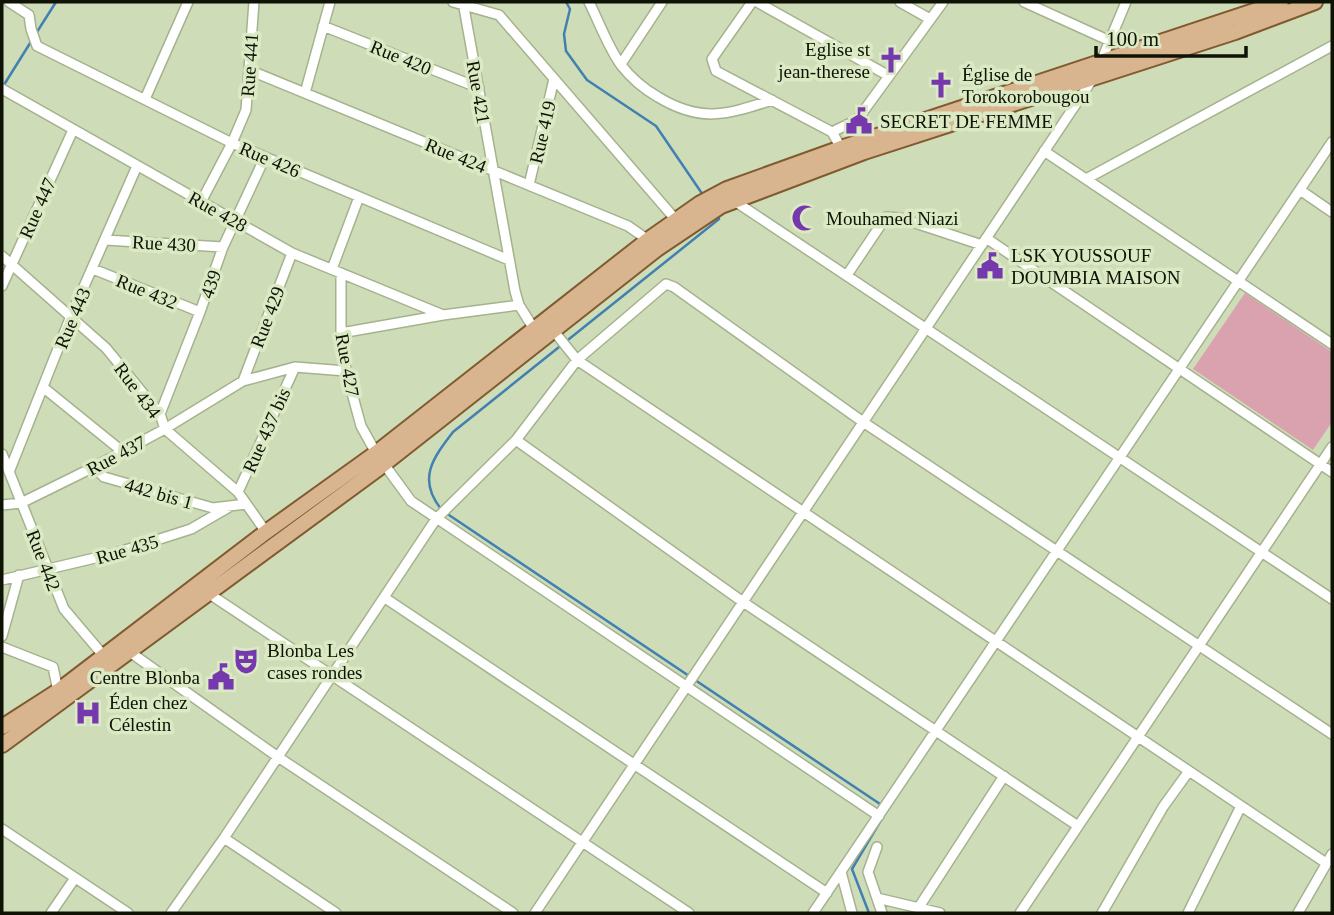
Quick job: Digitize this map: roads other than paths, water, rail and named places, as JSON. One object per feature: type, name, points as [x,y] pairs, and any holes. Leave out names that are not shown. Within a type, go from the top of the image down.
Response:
[{"type":"main road","points":[[2,745],[265,531],[380,458],[558,336],[676,220],[841,148],[863,147],[1094,76],[1281,2]]},
{"type":"main road","points":[[724,197],[1101,62],[1255,12],[1315,2]]},
{"type":"main road","points":[[2,727],[58,691],[103,655],[124,646],[208,593],[380,458],[534,329],[702,209]]},
{"type":"street","name":"Rue 426","points":[[9,2],[29,15],[36,45],[232,143],[509,260]]},
{"type":"street","name":"Rue 441","points":[[201,202],[246,110],[254,2]]},
{"type":"street","points":[[305,93],[330,2]]},
{"type":"street","points":[[589,2],[621,64],[645,90],[679,110],[698,114],[740,111],[772,100]]},
{"type":"street","points":[[621,64],[662,2]]},
{"type":"street","points":[[752,2],[712,58],[716,71],[832,132],[841,148]]},
{"type":"street","points":[[757,2],[889,76]]},
{"type":"street","points":[[900,2],[930,19]]},
{"type":"street","points":[[832,132],[857,120],[943,2]]},
{"type":"street","points":[[1024,2],[1110,41]]},
{"type":"street","points":[[535,913],[1094,76],[1126,2]]},
{"type":"street","points":[[145,99],[185,3]]},
{"type":"street","points":[[460,3],[499,15],[676,220]]},
{"type":"street","name":"Rue 421","points":[[460,3],[519,305],[534,329]]},
{"type":"street","name":"Rue 420","points":[[323,26],[478,88]]},
{"type":"street","points":[[1086,179],[1332,46]]},
{"type":"street","name":"Rue 424","points":[[249,70],[628,226],[653,244]]},
{"type":"street","name":"Rue 419","points":[[529,185],[554,79]]},
{"type":"street","name":"Rue 428","points":[[2,89],[292,253],[443,314]]},
{"type":"street","points":[[857,120],[863,147]]},
{"type":"street","name":"Rue 447","points":[[2,286],[73,130]]},
{"type":"street","points":[[813,913],[1332,142]]},
{"type":"street","points":[[1044,151],[1332,344]]},
{"type":"street","name":"439","points":[[160,414],[223,247],[265,157]]},
{"type":"street","name":"Rue 443","points":[[9,472],[71,316],[137,166]]},
{"type":"street","points":[[1300,190],[1332,212]]},
{"type":"street","name":"Rue 427","points":[[359,197],[336,271],[346,371],[361,425],[380,458],[411,501],[879,816]]},
{"type":"street","points":[[724,197],[847,275],[1332,599]]},
{"type":"street","points":[[847,275],[886,217],[900,218],[984,241],[1332,472]]},
{"type":"street","name":"Rue 430","points":[[105,240],[223,247]]},
{"type":"street","name":"Rue 429","points":[[243,381],[292,253]]},
{"type":"street","name":"Rue 434","points":[[2,256],[106,348],[160,414],[165,429],[238,492],[265,531]]},
{"type":"street","name":"Rue 432","points":[[93,269],[200,312]]},
{"type":"street","points":[[170,913],[224,838],[436,519],[516,440],[577,360],[661,286],[670,285],[863,422],[1332,734]]},
{"type":"street","name":"Rue 428","points":[[341,333],[443,314],[519,305]]},
{"type":"street","points":[[558,336],[577,360],[1326,863]]},
{"type":"street","name":"Rue 437","points":[[2,505],[21,503],[94,467],[165,429],[243,381],[295,367],[346,371]]},
{"type":"street","name":"Rue 437 bis","points":[[238,492],[295,367]]},
{"type":"street","points":[[44,388],[123,452]]},
{"type":"street","points":[[516,440],[743,602],[1078,826]]},
{"type":"street","points":[[1020,913],[1332,447]]},
{"type":"street","name":"Rue 442","points":[[2,454],[64,610],[103,655]]},
{"type":"street","name":"442 bis 1","points":[[94,467],[104,477],[116,481],[213,508],[229,507]]},
{"type":"street","name":"Rue 435","points":[[2,580],[116,553],[191,529],[229,507],[246,504]]},
{"type":"street","points":[[2,636],[19,575]]},
{"type":"street","points":[[208,593],[689,913]]},
{"type":"street","points":[[384,598],[827,893]]},
{"type":"street","points":[[124,646],[278,757],[513,913]]},
{"type":"street","points":[[2,647],[54,667],[58,691]]},
{"type":"street","points":[[1102,913],[1163,807],[1189,771]]},
{"type":"street","points":[[919,907],[1004,776]]},
{"type":"street","points":[[1188,913],[1241,806]]},
{"type":"street","points":[[2,831],[128,913]]},
{"type":"street","points":[[224,838],[336,913]]},
{"type":"street","points":[[877,847],[868,872],[882,913]]},
{"type":"street","points":[[1297,913],[1332,854]]},
{"type":"street","points":[[841,872],[852,913]]},
{"type":"street","points":[[51,913],[75,878]]},
{"type":"street","points":[[877,898],[940,913]]},
{"type":"waterway","points":[[35,35],[56,2]]},
{"type":"waterway","points":[[566,2],[570,9],[564,34],[566,51],[587,80],[656,126],[703,195]]},
{"type":"waterway","points":[[2,88],[32,40]]},
{"type":"waterway","points":[[441,509],[430,488],[430,469],[453,432],[719,219],[716,215]]},
{"type":"waterway","points":[[446,513],[883,806]]},
{"type":"waterway","points":[[869,913],[852,869],[887,810]]},
{"type":"place","name":"Eglise st jean-therese","points":[[891,60]]},
{"type":"place","name":"Église de Torokorobougou","points":[[941,85]]},
{"type":"place","name":"SECRET DE FEMME","points":[[859,121]]},
{"type":"place","name":"Mouhamed Niazi","points":[[805,218]]},
{"type":"place","name":"LSK YOUSSOUF DOUMBIA MAISON","points":[[990,266]]},
{"type":"place","name":"Blonba Les cases rondes","points":[[246,661]]},
{"type":"place","name":"Centre Blonba","points":[[221,677]]},
{"type":"place","name":"Éden chez Célestin","points":[[88,713]]}]
